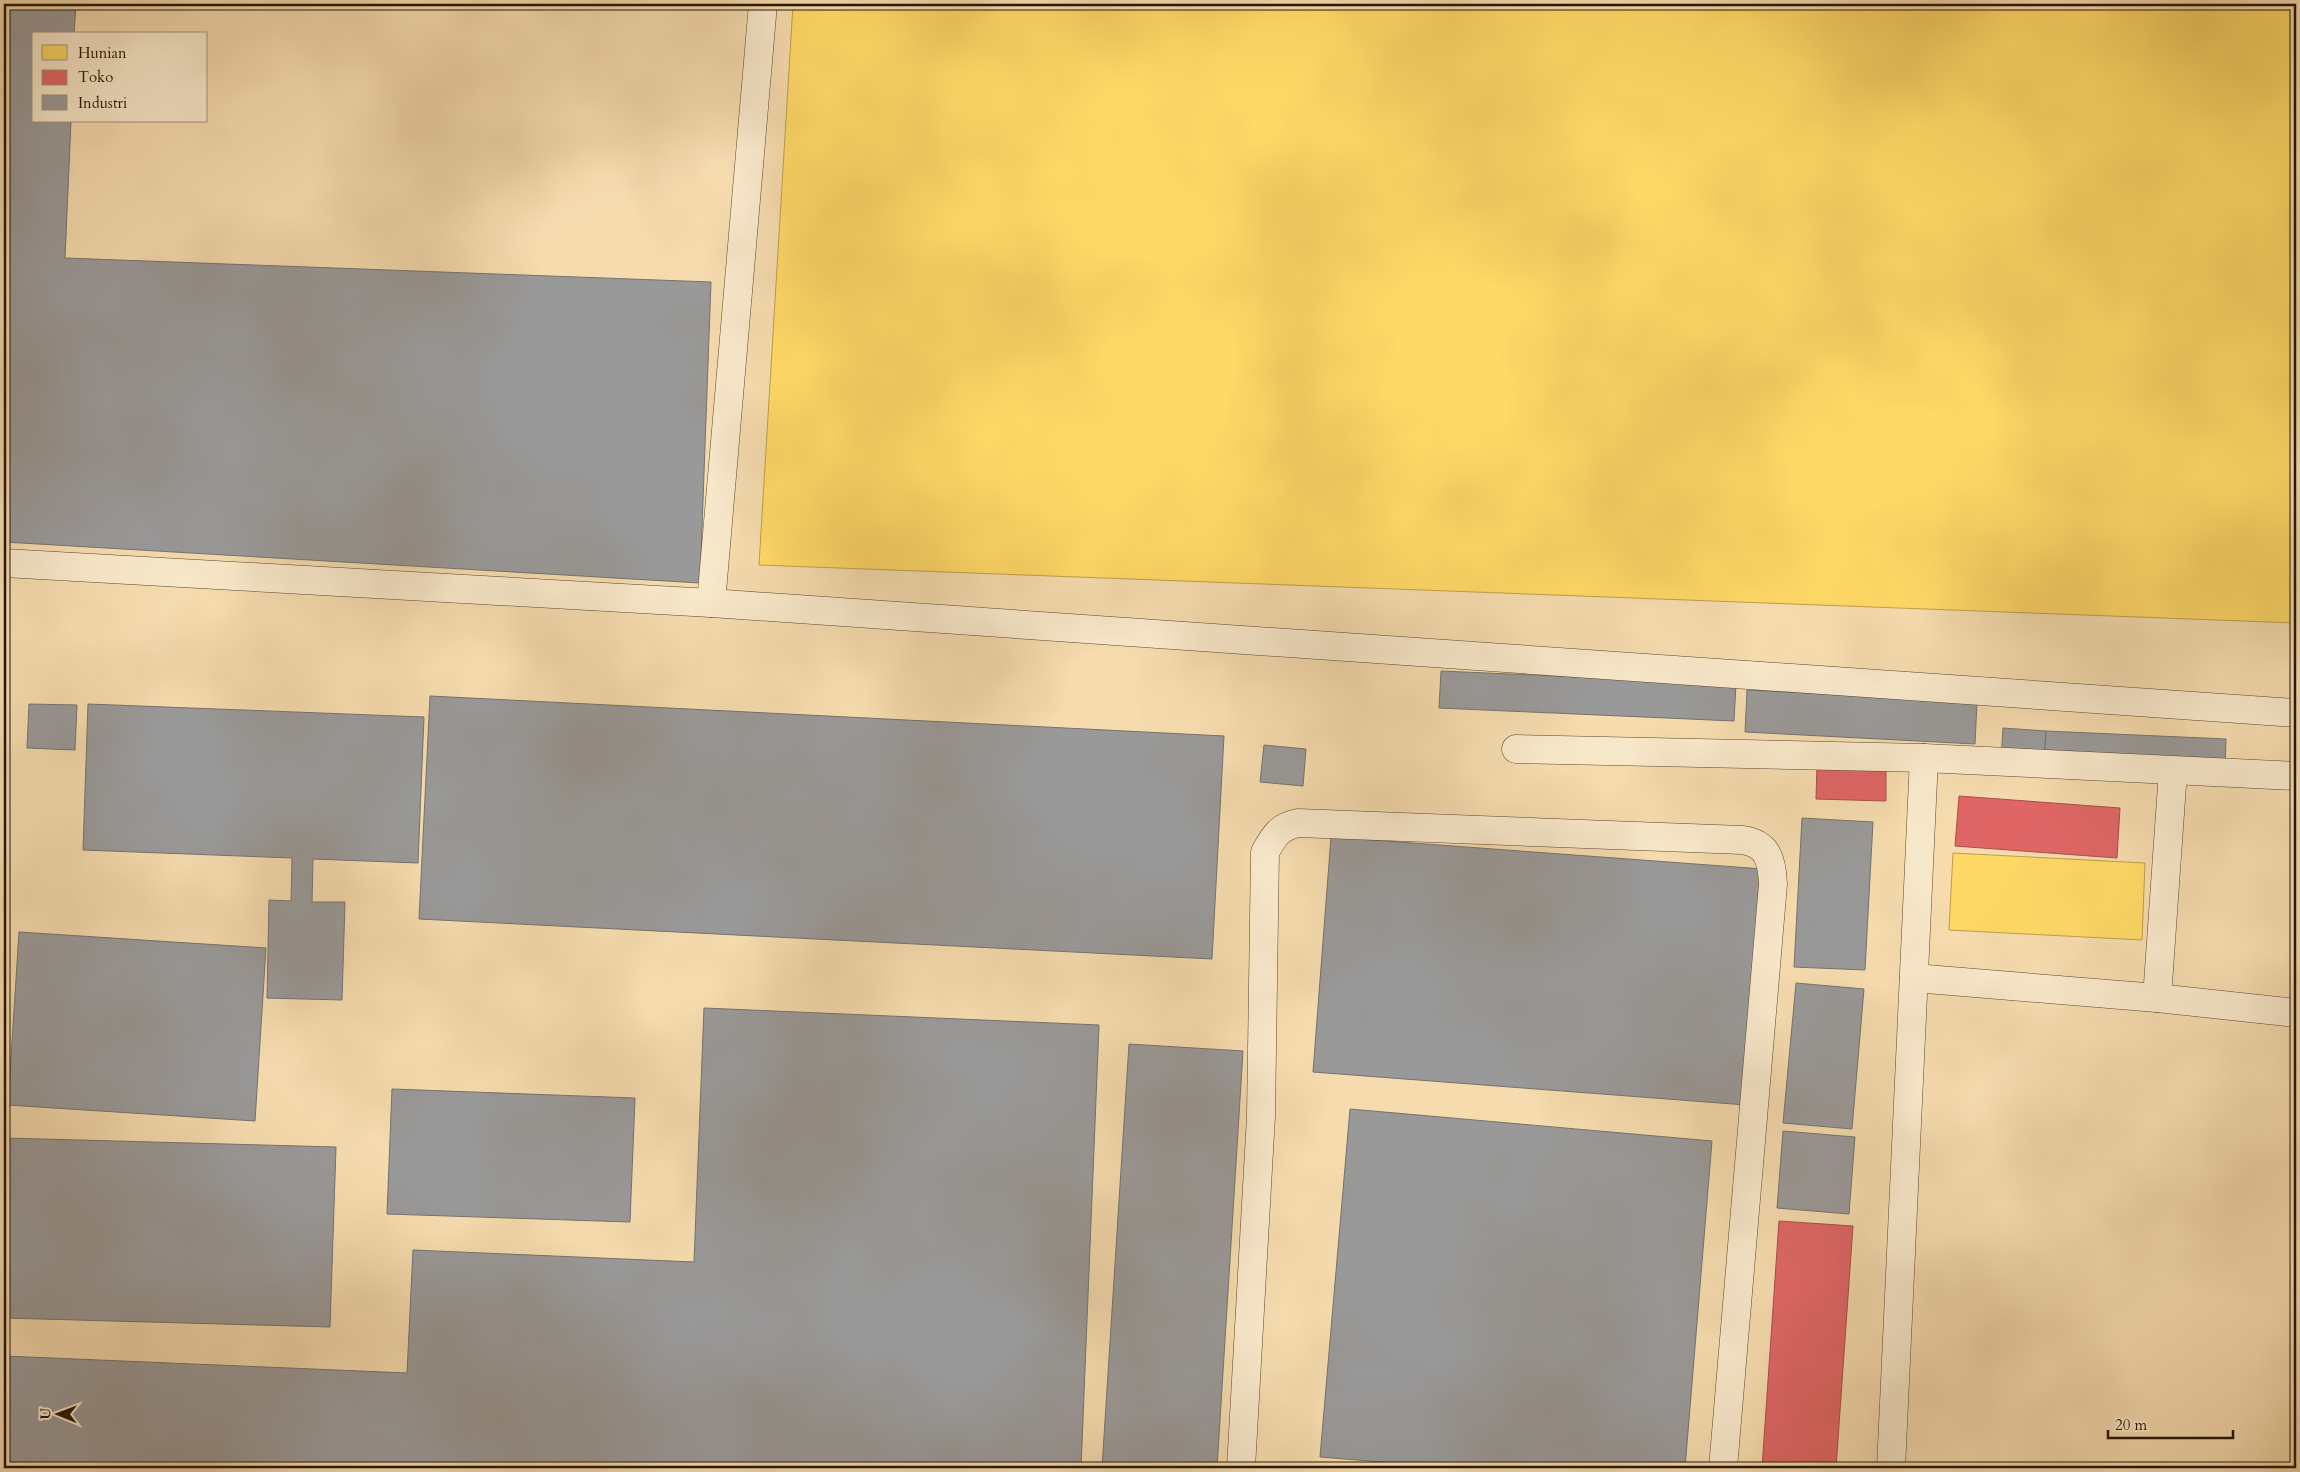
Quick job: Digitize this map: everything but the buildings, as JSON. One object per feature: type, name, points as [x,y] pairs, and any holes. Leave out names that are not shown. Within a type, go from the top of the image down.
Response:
[{"type":"lane","points":[[711,603],[763,4]]},
{"type":"lane","points":[[4,563],[711,603],[2296,713]]},
{"type":"lane","points":[[1516,749],[1924,758],[2296,776]]},
{"type":"lane","points":[[1891,1468],[1924,758]]},
{"type":"lane","points":[[2157,998],[2173,770]]},
{"type":"lane","points":[[1241,1468],[1261,1116],[1265,852],[1275,835],[1285,826],[1298,823],[1742,840],[1760,844],[1766,853],[1772,867],[1773,884],[1723,1468]]},
{"type":"lane","points":[[1914,978],[2157,998],[2296,1013]]}]
